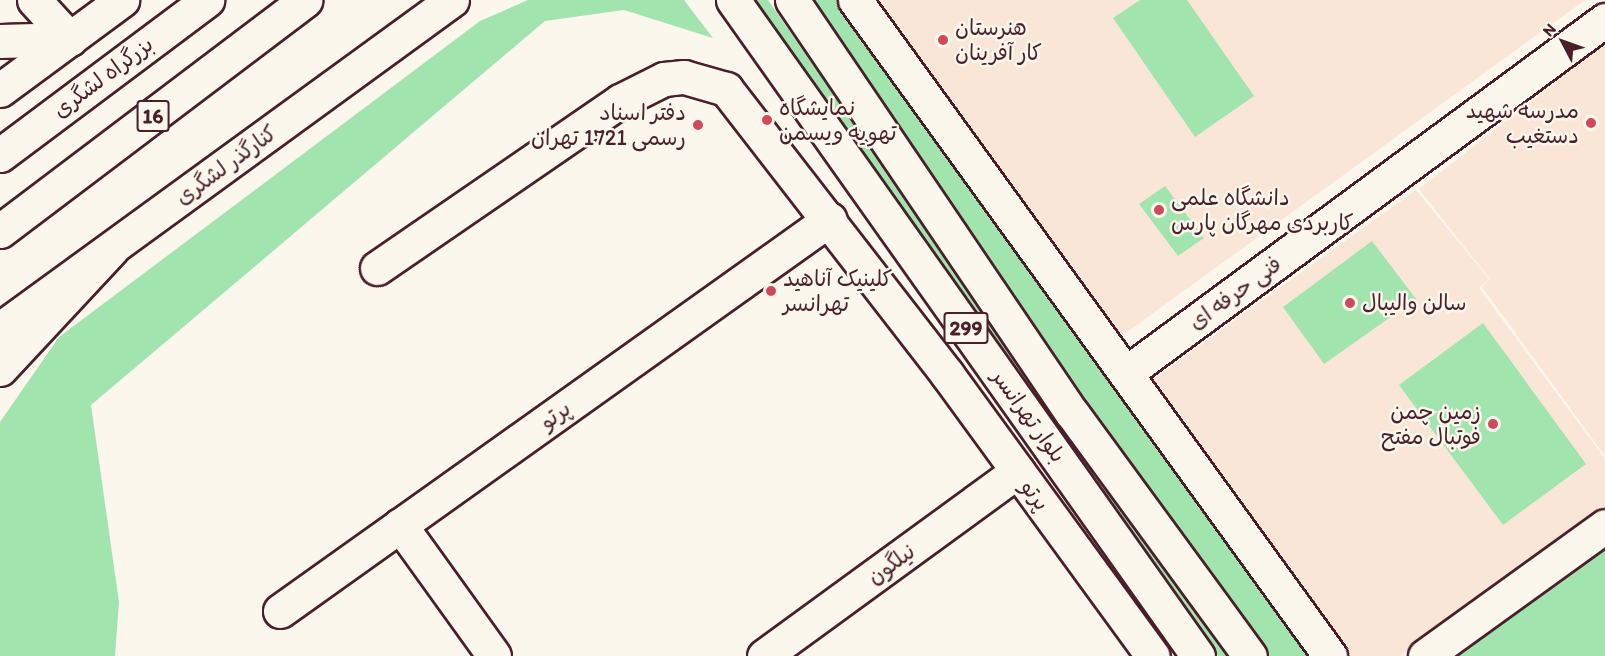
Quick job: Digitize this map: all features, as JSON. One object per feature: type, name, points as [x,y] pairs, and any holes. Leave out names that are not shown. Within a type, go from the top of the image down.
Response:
[{"type":"main road","points":[[34,0],[70,39]]},
{"type":"main road","points":[[0,90],[121,0]]},
{"type":"main road","name":"بزرگراه لشگری","points":[[0,155],[207,0]]},
{"type":"main road","name":"16","points":[[0,231],[305,0]]},
{"type":"main road","name":"کنارگذر لشگری","points":[[0,329],[452,0]]},
{"type":"main road","points":[[408,33],[475,0]]},
{"type":"main road","name":"بلوار تهرانسر","points":[[733,0],[1198,656]]},
{"type":"main road","name":"بلوار تهرانسر","points":[[792,0],[1072,413],[1250,656]]},
{"type":"main road","points":[[855,0],[1330,656]]},
{"type":"main road","name":"فنی حرفه ای","points":[[1126,373],[1605,20]]},
{"type":"main road","points":[[0,41],[70,39]]},
{"type":"main road","name":"پرتو","points":[[377,268],[620,101],[664,79],[684,77],[726,89],[830,219],[947,374],[1153,656]]},
{"type":"main road","name":"پرتو","points":[[280,611],[830,219]]},
{"type":"main road","points":[[0,369],[112,249]]},
{"type":"main road","points":[[937,288],[947,374]]},
{"type":"main road","name":"نیلگون","points":[[764,656],[1018,471]]},
{"type":"main road","points":[[400,525],[494,656]]},
{"type":"main road","points":[[1425,656],[1605,526]]},
{"type":"shaded area","name":"دانشگاه علمی کاربردی مهرگان پارس","points":[[875,0],[1585,0],[1116,340]]},
{"type":"shaded area","points":[[1605,44],[1605,456],[1482,287],[1490,279],[1419,189]]},
{"type":"shaded area","points":[[1416,190],[1489,279],[1479,288],[1605,459],[1605,506],[1400,656],[1339,656],[1149,382]]},
{"type":"green space","points":[[528,0],[684,0],[713,38],[624,10],[545,21],[91,405],[119,602],[115,656],[0,656],[0,422],[59,337],[480,21]]},
{"type":"green space","points":[[749,0],[768,0],[960,277],[1235,656],[1218,656]]},
{"type":"green space","points":[[797,0],[844,0],[1310,656],[1265,656]]},
{"type":"green space","points":[[1140,0],[1187,0],[1254,96],[1195,137],[1113,18]]},
{"type":"green space","points":[[1165,186],[1204,238],[1178,256],[1139,204]]},
{"type":"green space","name":"سالن والیبال","points":[[1372,241],[1416,299],[1324,364],[1283,307]]},
{"type":"green space","name":"زمین چمن فوتبال مفتح","points":[[1483,323],[1586,464],[1503,525],[1399,385]]},
{"type":"green space","points":[[1605,546],[1605,656],[1454,656]]},
{"type":"place","name":"هنرستان کار آفرینان","points":[[943,40]]},
{"type":"place","name":"نمایشگاه تهویه ویسمن","points":[[767,120]]},
{"type":"place","name":"مدرسه شهید دستغیب","points":[[1591,123]]},
{"type":"place","name":"دفتر اسناد رسمی 1721 تهران","points":[[698,125]]},
{"type":"place","name":"دانشگاه علمی کاربردی مهرگان پارس","points":[[1159,210]]},
{"type":"place","name":"کلینیک آناهید تهرانسر","points":[[771,291]]},
{"type":"place","name":"سالن والیبال","points":[[1350,303]]},
{"type":"place","name":"زمین چمن فوتبال مفتح","points":[[1493,424]]}]
